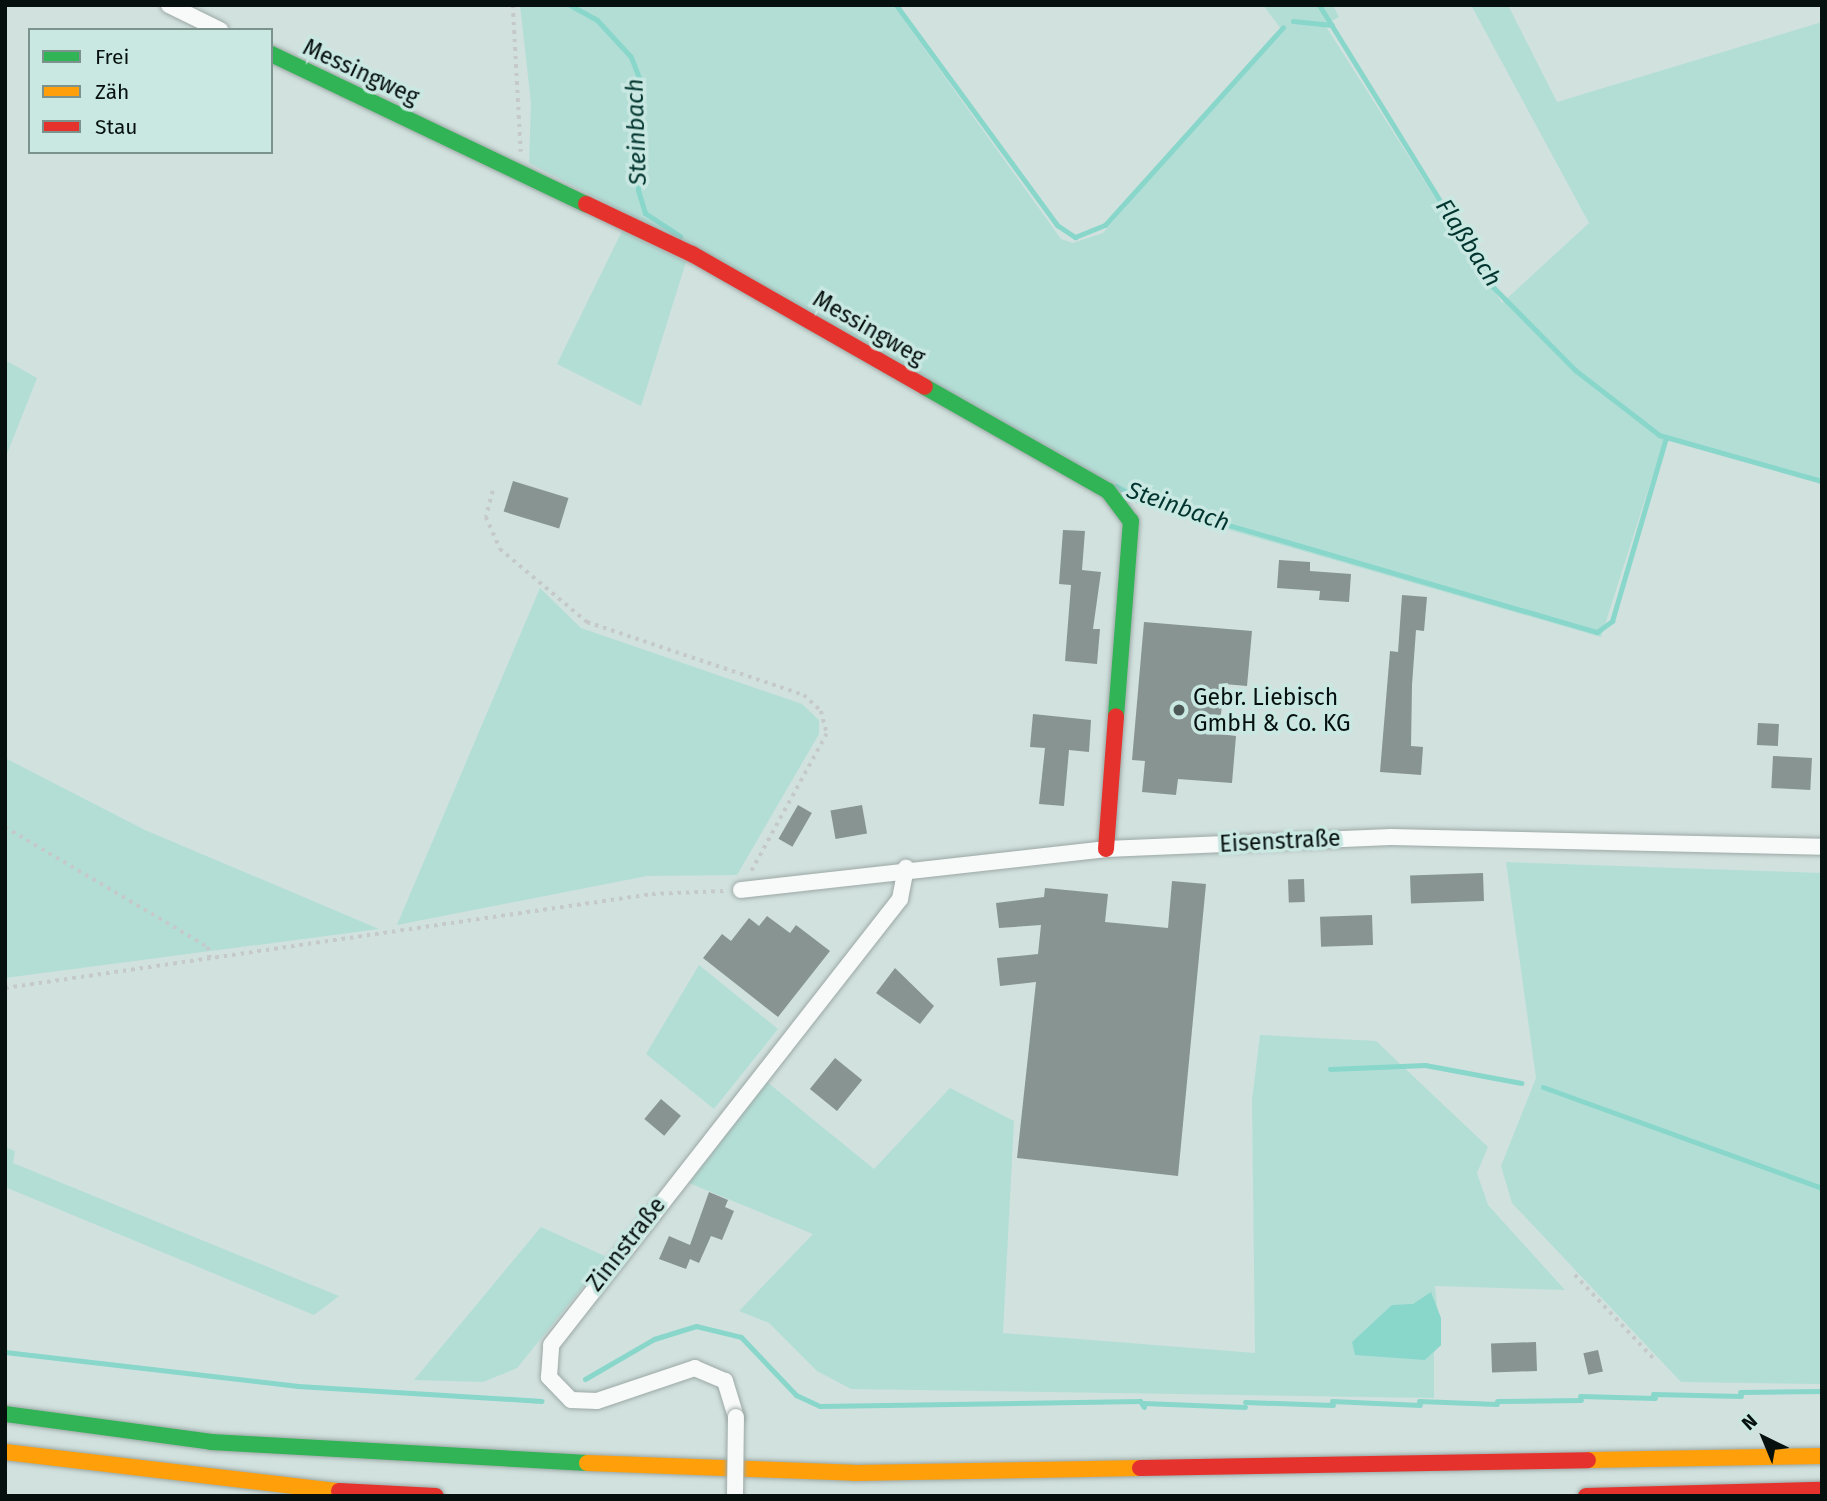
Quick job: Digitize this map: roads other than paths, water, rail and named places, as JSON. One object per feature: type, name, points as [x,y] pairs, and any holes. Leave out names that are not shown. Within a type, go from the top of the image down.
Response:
[{"type":"main road","name":"Messingweg","points":[[273,55],[692,254],[1108,491],[1124,507],[1131,521],[1106,849]]},
{"type":"main road","points":[[5,1414],[211,1442],[377,1455],[854,1473],[1822,1456]]},
{"type":"main road","points":[[5,1452],[364,1494],[436,1496]]},
{"type":"main road","points":[[1586,1496],[1822,1490]]},
{"type":"street","points":[[169,5],[216,28]]},
{"type":"street","name":"Eisenstraße","points":[[741,890],[906,868],[1106,849],[1391,837],[1822,847]]},
{"type":"street","name":"Zinnstraße","points":[[735,1496],[736,1417],[725,1381],[695,1368],[597,1401],[571,1400],[549,1377],[551,1345],[900,899],[906,868]]},
{"type":"waterway","name":"Steinbach","points":[[570,5],[597,20],[631,57],[640,80],[638,190],[645,213],[680,236]]},
{"type":"waterway","points":[[896,5],[1057,225],[1075,237],[1105,225],[1283,27]]},
{"type":"waterway","name":"Flaßbach","points":[[1319,5],[1493,287],[1575,370],[1659,435],[1822,481]]},
{"type":"waterway","points":[[1293,21],[1332,25]]},
{"type":"waterway","name":"Steinbach","points":[[1116,486],[1139,499],[1597,632],[1612,621],[1666,438]]},
{"type":"waterway","points":[[1330,1069],[1425,1065],[1521,1083]]},
{"type":"waterway","points":[[1543,1087],[1822,1188]]},
{"type":"waterway","points":[[585,1379],[654,1339],[696,1326],[741,1337],[796,1395],[820,1406],[1140,1401],[1144,1407]]},
{"type":"waterway","points":[[5,1352],[298,1386],[542,1401]]},
{"type":"waterway","points":[[1740,1392],[1822,1391]]},
{"type":"waterway","points":[[1653,1394],[1741,1396]]},
{"type":"waterway","points":[[1580,1396],[1655,1398]]},
{"type":"waterway","points":[[1497,1401],[1581,1400]]},
{"type":"waterway","points":[[1332,1401],[1420,1405]]},
{"type":"waterway","points":[[1419,1401],[1497,1404]]},
{"type":"waterway","points":[[1245,1402],[1333,1405]]},
{"type":"waterway","points":[[1143,1403],[1245,1407]]},
{"type":"place","name":"Gebr. Liebisch GmbH & Co. KG","points":[[1179,710]]}]
